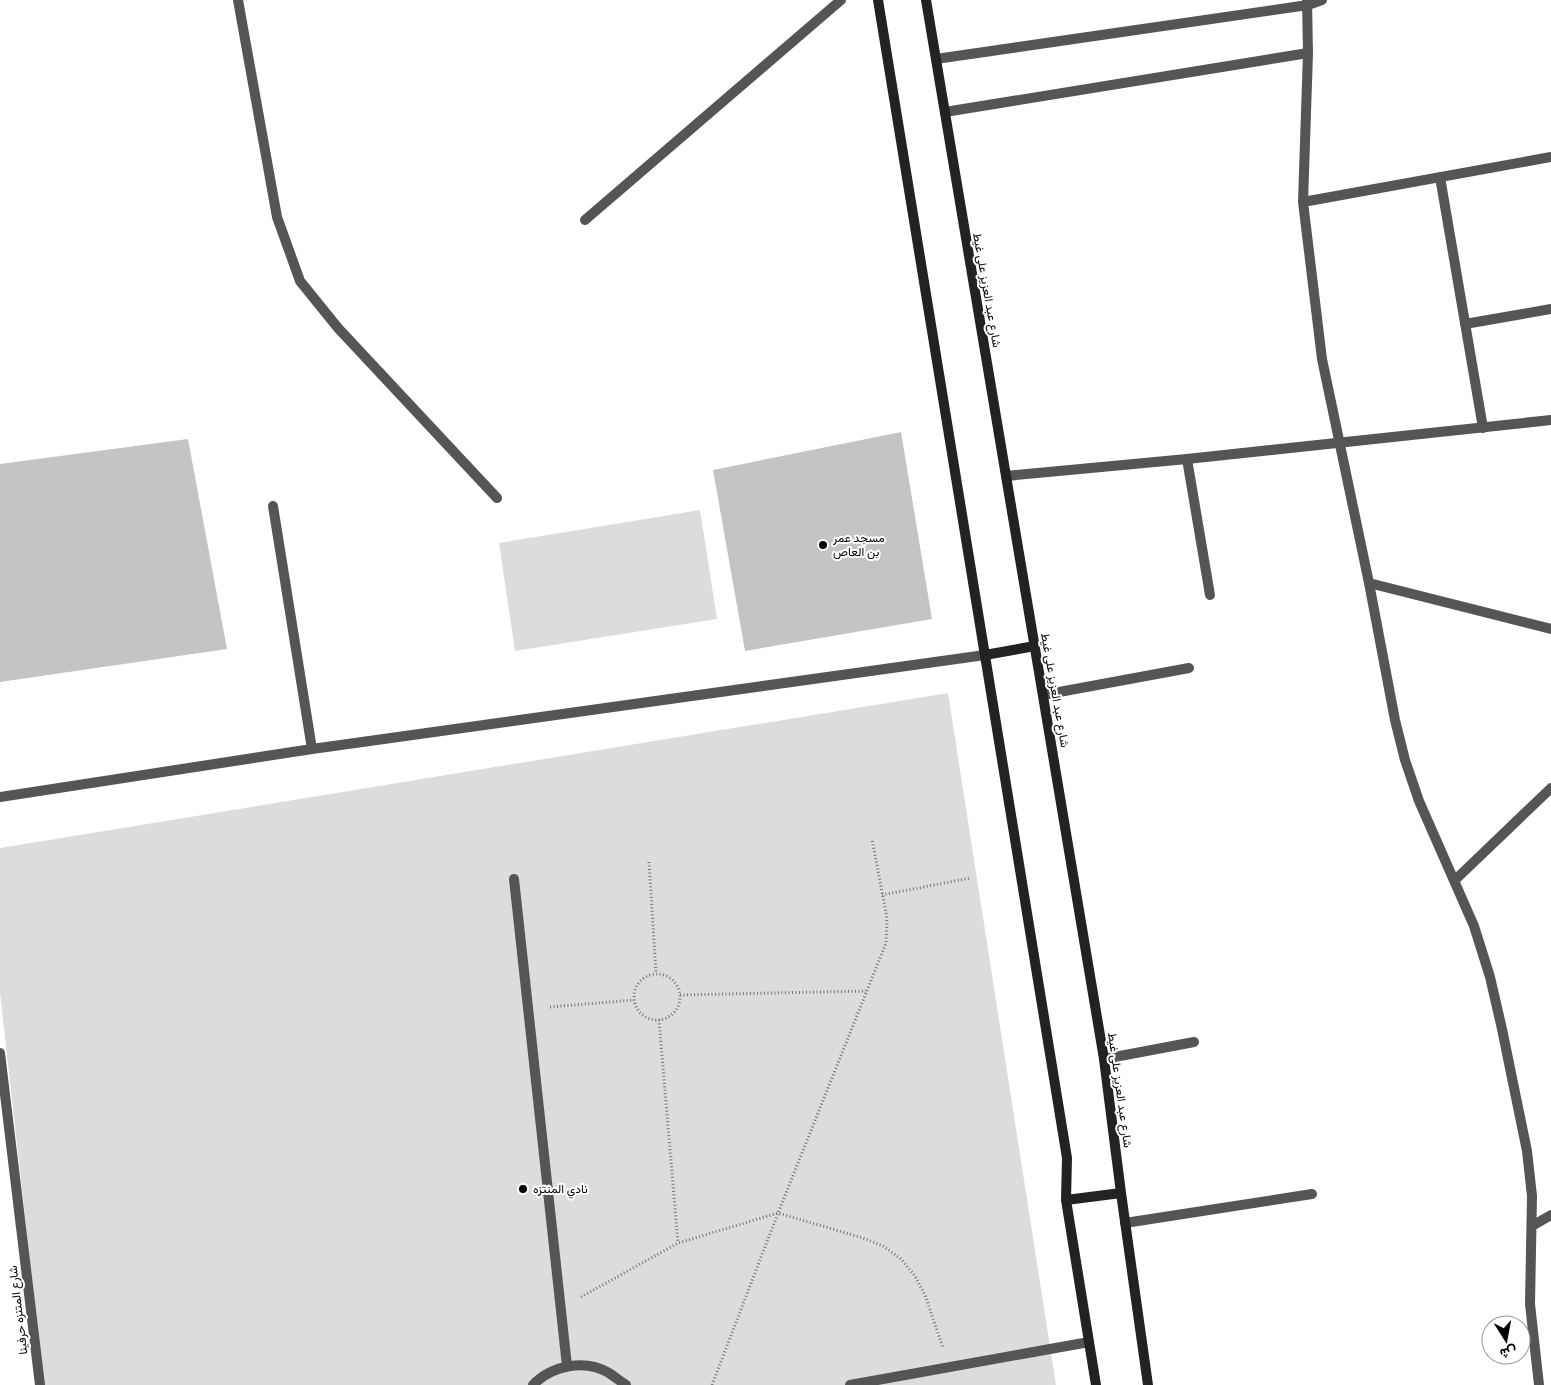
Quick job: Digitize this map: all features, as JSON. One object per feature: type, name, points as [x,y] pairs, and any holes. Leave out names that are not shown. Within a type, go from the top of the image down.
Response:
[{"type":"street","points":[[238,0],[277,218],[300,281],[338,328],[498,498]]},
{"type":"street","points":[[585,220],[841,0]]},
{"type":"street","points":[[878,0],[1067,1158],[1066,1200],[1096,1385]]},
{"type":"street","name":"شارع عبد العزيز على غيط","points":[[926,0],[1104,1059],[1148,1385]]},
{"type":"street","points":[[936,59],[1322,0]]},
{"type":"street","points":[[1307,2],[1308,53],[1303,202],[1322,359],[1369,583],[1395,720],[1405,760],[1419,800],[1474,926],[1490,977],[1502,1028],[1527,1151],[1532,1196],[1530,1304],[1540,1385]]},
{"type":"street","points":[[945,112],[1308,53]]},
{"type":"street","points":[[1303,202],[1551,157]]},
{"type":"street","points":[[1440,177],[1483,428]]},
{"type":"street","points":[[1465,324],[1551,309]]},
{"type":"street","points":[[1006,476],[1550,422]]},
{"type":"street","points":[[1187,459],[1210,596]]},
{"type":"street","points":[[273,506],[312,748]]},
{"type":"street","points":[[1369,583],[1551,630]]},
{"type":"street","points":[[0,797],[312,748],[985,655],[1035,646]]},
{"type":"street","points":[[1043,695],[1189,668]]},
{"type":"street","points":[[1455,880],[1551,788]]},
{"type":"street","points":[[514,879],[567,1366]]},
{"type":"street","points":[[1104,1059],[1194,1042]]},
{"type":"street","name":"شارع المتنزه حرفينا","points":[[0,1053],[40,1385]]},
{"type":"street","points":[[1066,1200],[1121,1193]]},
{"type":"street","points":[[1125,1223],[1312,1194]]},
{"type":"street","points":[[1532,1226],[1551,1215]]},
{"type":"street","points":[[850,1385],[1089,1342]]},
{"type":"street","points":[[533,1385],[552,1371],[567,1366],[589,1366],[608,1373],[626,1385]]},
{"type":"path","points":[[712,1385],[778,1213],[886,943],[887,918],[872,839]]},
{"type":"path","points":[[649,862],[656,973]]},
{"type":"path","points":[[882,895],[970,878]]},
{"type":"path","points":[[656,973],[671,979],[677,986],[680,995],[675,1012],[660,1020],[642,1015],[636,1008],[634,1000],[634,991],[638,983],[656,973]]},
{"type":"path","points":[[680,995],[866,991]]},
{"type":"path","points":[[528,1008],[634,1000]]},
{"type":"path","points":[[660,1020],[678,1243]]},
{"type":"path","points":[[561,1308],[678,1243],[778,1213],[863,1238],[883,1246],[901,1259],[915,1276],[925,1295],[949,1367]]},
{"type":"shaded area","points":[[700,510],[717,619],[515,651],[499,543]]},
{"type":"shaded area","name":"نادي المنتزه","points":[[948,693],[1056,1385],[44,1385],[0,993],[0,848]]},
{"type":"building","name":"مسجد عمر بن العاص","points":[[901,432],[932,619],[745,651],[713,470]]},
{"type":"building","points":[[188,439],[227,649],[0,682],[0,464]]},
{"type":"place","name":"مسجد عمر بن العاص","points":[[823,545]]},
{"type":"place","name":"نادي المنتزه","points":[[523,1189]]}]
